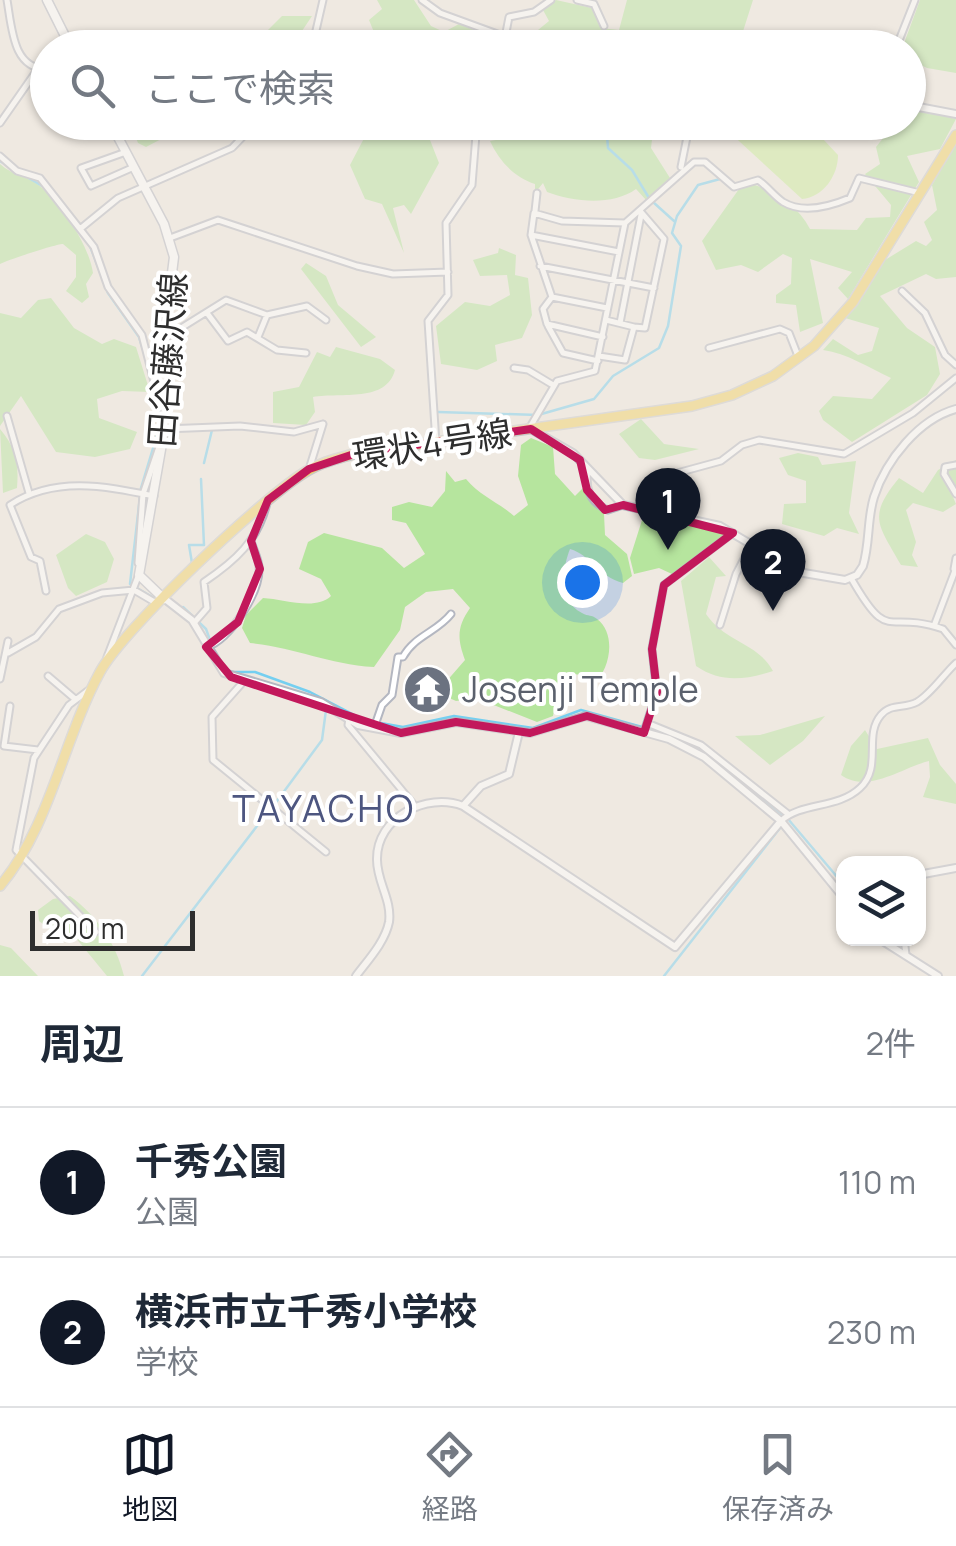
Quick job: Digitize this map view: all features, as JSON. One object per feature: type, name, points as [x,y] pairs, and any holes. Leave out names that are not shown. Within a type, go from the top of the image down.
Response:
[{"type":"main road","points":[[48,1],[62,30]]},
{"type":"main road","name":"環状4号線","points":[[0,886],[20,856],[106,663],[162,602],[268,500],[310,469],[358,453],[708,402],[753,386],[798,359],[853,302],[956,134]]},
{"type":"main road","name":"田谷藤沢線","points":[[120,140],[170,238],[174,264],[163,341],[165,429],[156,496],[136,585]]},
{"type":"main road","points":[[136,585],[162,602]]},
{"type":"street","points":[[8,0],[21,60],[30,66]]},
{"type":"street","points":[[316,30],[323,0]]},
{"type":"street","points":[[422,0],[440,13],[487,30]]},
{"type":"street","points":[[506,30],[513,14],[534,12],[550,0]]},
{"type":"street","points":[[577,0],[594,4],[604,26]]},
{"type":"street","points":[[903,30],[915,0]]},
{"type":"street","points":[[0,9],[9,9]]},
{"type":"street","points":[[0,124],[30,80]]},
{"type":"street","points":[[926,109],[956,114]]},
{"type":"street","points":[[80,229],[118,198],[232,148],[240,140]]},
{"type":"street","points":[[436,443],[427,337],[432,312],[448,295],[446,223],[472,185],[476,140]]},
{"type":"street","points":[[680,170],[686,140]]},
{"type":"street","points":[[126,152],[81,168],[91,186],[134,167]]},
{"type":"street","points":[[0,156],[17,171],[40,178],[94,247],[115,300],[142,336],[154,382],[162,381]]},
{"type":"street","points":[[535,210],[562,221],[625,223],[640,213],[680,170],[694,162],[705,162],[734,187],[758,180],[783,202],[799,206],[820,208],[850,198],[859,178],[920,193]]},
{"type":"street","points":[[537,194],[530,234],[552,297]]},
{"type":"street","points":[[620,323],[640,213]]},
{"type":"street","points":[[606,320],[645,328],[664,238],[640,213]]},
{"type":"street","points":[[170,238],[218,220],[303,251],[366,268],[393,274],[448,272]]},
{"type":"street","points":[[625,223],[598,358],[591,374],[554,385],[535,414],[531,429],[572,452],[624,505],[708,522],[798,572],[851,578],[864,566],[873,499],[879,486],[922,424],[956,408]]},
{"type":"street","points":[[530,234],[619,252]]},
{"type":"street","points":[[540,266],[654,288]]},
{"type":"street","points":[[902,290],[924,314],[945,355],[956,364]]},
{"type":"street","points":[[552,297],[542,309],[562,353],[626,360],[634,327]]},
{"type":"street","points":[[552,297],[608,308]]},
{"type":"street","points":[[146,354],[206,312],[232,300],[267,315],[307,306],[326,320]]},
{"type":"street","points":[[206,312],[228,341],[247,332],[277,350],[306,353]]},
{"type":"street","points":[[258,337],[267,315]]},
{"type":"street","points":[[548,326],[602,337]]},
{"type":"street","points":[[708,348],[780,329],[789,333],[798,359]]},
{"type":"street","points":[[514,368],[528,370],[554,385]]},
{"type":"street","points":[[634,509],[677,473],[721,461],[742,445],[759,440],[844,454],[925,405],[956,378]]},
{"type":"street","points":[[7,416],[29,493]]},
{"type":"street","points":[[165,429],[240,426],[294,432],[323,424],[310,469]]},
{"type":"street","points":[[106,663],[136,585],[141,493],[158,444],[163,445]]},
{"type":"street","points":[[956,464],[945,467],[944,474],[956,494]]},
{"type":"street","points":[[588,469],[586,490],[594,502],[608,510],[624,505]]},
{"type":"street","points":[[46,591],[45,571],[40,561],[31,557],[10,505],[29,493],[90,484],[156,496]]},
{"type":"street","points":[[197,620],[207,608],[204,582],[234,563],[252,541],[268,500]]},
{"type":"street","points":[[644,732],[657,692],[652,649],[664,585],[733,533]]},
{"type":"street","points":[[211,646],[238,622],[256,583],[259,568],[252,541]]},
{"type":"street","points":[[720,625],[736,574],[751,545]]},
{"type":"street","points":[[934,626],[948,597],[956,558]]},
{"type":"street","points":[[851,578],[878,619],[934,626],[947,632],[956,644]]},
{"type":"street","points":[[8,653],[36,638],[59,609],[136,585],[197,620],[217,667],[244,680],[321,702],[349,719],[412,733],[456,722],[541,732],[587,712],[692,750],[785,821]]},
{"type":"street","points":[[375,724],[392,695],[398,657],[410,644],[438,631],[451,614]]},
{"type":"street","points":[[0,679],[8,642]]},
{"type":"street","points":[[356,976],[382,939],[388,922],[377,864],[380,842],[389,826],[414,806],[436,800],[463,806],[675,947],[785,821],[828,806],[864,785],[871,774],[873,730],[879,718],[888,708],[916,702],[954,666]]},
{"type":"street","points":[[48,676],[75,699]]},
{"type":"street","points":[[244,680],[212,717],[213,760],[326,852]]},
{"type":"street","points":[[92,688],[75,699],[38,750],[16,850],[96,932]]},
{"type":"street","points":[[10,706],[4,746],[38,750]]},
{"type":"street","points":[[349,719],[348,725],[414,806]]},
{"type":"street","points":[[647,723],[701,745],[785,821],[836,886]]},
{"type":"street","points":[[463,806],[480,786],[509,774],[518,732]]},
{"type":"street","points":[[926,874],[956,868]]},
{"type":"street","points":[[890,946],[938,976]]},
{"type":"street","points":[[905,946],[906,957]]},
{"type":"highlighted area","points":[[531,429],[580,460],[587,490],[605,510],[623,505],[733,533],[664,585],[652,649],[657,692],[644,733],[587,716],[530,733],[456,722],[401,733],[231,677],[206,647],[238,622],[260,569],[251,541],[268,500],[309,469],[357,453]]},
{"type":"green space","points":[[377,0],[414,0],[431,26],[440,30],[373,30],[369,20],[382,9]]},
{"type":"green space","points":[[556,0],[592,8],[601,28],[619,30],[538,30],[549,21],[543,10]]},
{"type":"green space","points":[[627,0],[753,0],[743,30],[619,30]]},
{"type":"green space","points":[[920,0],[956,0],[956,73],[926,68],[926,30],[909,30]]},
{"type":"green space","points":[[282,16],[312,16],[303,30],[268,30]]},
{"type":"green space","points":[[459,24],[474,30],[448,30]]},
{"type":"green space","points":[[926,112],[956,119],[940,149],[907,156],[919,182],[848,299],[838,288],[852,272],[810,259],[823,323],[800,332],[796,305],[776,303],[776,295],[791,284],[792,258],[783,254],[758,272],[741,265],[716,270],[702,241],[744,182],[783,198],[810,229],[857,230],[866,218],[890,217],[891,205],[865,174],[880,164],[876,147],[882,140],[926,140]]},
{"type":"green space","points":[[137,140],[159,140],[146,147]]},
{"type":"green space","points":[[363,140],[430,140],[439,163],[411,214],[404,205],[393,208],[404,253],[382,204],[365,199],[350,165]]},
{"type":"green space","points":[[652,140],[651,148],[670,178],[646,200],[636,189],[605,200],[569,198],[547,192],[543,183],[535,193],[535,184],[508,167],[490,141]]},
{"type":"green space","points":[[738,140],[824,140],[838,155],[832,178],[823,190],[802,199]]},
{"type":"green space","points":[[956,144],[956,277],[936,279],[926,274],[880,296],[907,328],[935,347],[940,374],[927,395],[852,442],[823,420],[819,411],[833,396],[872,399],[891,378],[823,350],[833,339],[858,355],[872,351],[879,328],[845,318],[885,260],[916,241],[926,246],[932,240],[924,222],[937,210],[932,185]]},
{"type":"green space","points":[[0,164],[40,186],[73,226],[93,273],[86,284],[89,297],[82,303],[66,291],[76,277],[76,255],[63,244],[0,264]]},
{"type":"green space","points":[[499,248],[516,255],[515,275],[528,278],[532,315],[522,338],[495,345],[497,361],[477,370],[441,364],[436,326],[465,302],[490,306],[510,295],[507,275],[480,276],[473,260],[498,253]]},
{"type":"green space","points":[[306,263],[326,276],[338,305],[376,337],[361,347],[301,269]]},
{"type":"green space","points":[[51,298],[74,328],[102,344],[114,339],[136,347],[150,392],[122,391],[97,399],[99,418],[137,432],[130,449],[95,457],[56,452],[21,396],[0,426],[0,313],[21,318],[38,300]]},
{"type":"green space","points":[[336,347],[380,359],[395,370],[390,380],[373,392],[313,397],[315,412],[306,425],[273,423],[273,392],[299,387],[317,352],[330,357]]},
{"type":"green space","points":[[641,419],[664,444],[699,449],[655,460],[639,458],[619,434]]},
{"type":"green space","points":[[0,429],[13,449],[17,471],[17,488],[3,493]]},
{"type":"green space","points":[[531,438],[553,447],[555,474],[575,496],[583,488],[604,514],[605,535],[627,554],[632,576],[623,583],[614,580],[570,549],[564,575],[569,601],[603,626],[609,652],[604,670],[594,683],[581,675],[566,673],[559,679],[569,689],[556,699],[553,716],[537,722],[476,698],[456,701],[447,697],[445,683],[465,660],[460,633],[470,608],[453,589],[426,592],[405,607],[400,630],[374,667],[250,643],[242,628],[246,615],[263,598],[317,603],[331,596],[321,579],[299,569],[308,542],[324,533],[382,548],[404,568],[425,554],[406,523],[392,520],[392,507],[409,502],[432,507],[445,491],[446,471],[455,482],[466,479],[514,516],[528,505],[518,476],[521,445]]},
{"type":"green space","points":[[798,453],[818,457],[822,465],[856,461],[849,513],[859,534],[837,528],[824,536],[782,524],[784,504],[806,503],[806,481],[788,475],[779,458]]},
{"type":"green space","points":[[956,460],[956,485],[950,490],[956,504],[943,512],[913,503],[906,510],[916,542],[912,555],[918,567],[901,565],[879,521],[883,502],[899,478],[923,493],[938,470]]},
{"type":"green space","points":[[643,517],[718,526],[727,533],[672,574],[659,568],[634,574],[630,558]]},
{"type":"green space","points":[[86,534],[105,542],[114,559],[107,582],[76,596],[68,588],[56,555]]},
{"type":"green space","points":[[709,557],[726,576],[716,577],[706,614],[723,631],[759,654],[773,671],[733,678],[714,675],[696,666],[681,581]]},
{"type":"green space","points":[[825,716],[803,741],[770,765],[735,736],[760,735]]},
{"type":"green space","points":[[865,730],[877,749],[928,738],[940,765],[956,784],[956,804],[923,797],[930,777],[929,761],[873,781],[851,780],[841,775],[851,746]]},
{"type":"green space","points":[[70,896],[104,931],[124,976],[107,976],[75,937],[53,932],[39,921],[38,910],[53,899]]},
{"type":"green space","points":[[0,945],[11,948],[38,976],[0,976]]},
{"type":"waterway","points":[[607,140],[608,148],[632,170],[649,198]]},
{"type":"waterway","points":[[0,161],[44,187],[90,246],[108,293],[139,337],[158,397],[160,425],[141,488],[130,584],[154,598]]},
{"type":"waterway","points":[[438,412],[538,415],[594,399],[613,376],[659,348],[668,326],[681,246],[672,233],[677,216],[698,185],[720,179]]},
{"type":"waterway","points":[[653,202],[674,221]]},
{"type":"waterway","points":[[204,463],[212,430]]},
{"type":"waterway","points":[[192,563],[189,545],[204,545],[201,479]]},
{"type":"waterway","points":[[183,607],[206,629],[214,651]]},
{"type":"waterway","points":[[222,667],[232,672],[255,672],[310,692],[364,720],[403,727],[454,716],[533,728],[581,710],[667,734]]},
{"type":"waterway","points":[[274,805],[322,740],[326,710]]},
{"type":"waterway","points":[[693,744],[788,819],[836,876]]},
{"type":"waterway","points":[[142,976],[267,813]]},
{"type":"waterway","points":[[664,976],[780,828]]},
{"type":"place","name":"千秀公園","points":[[668,550]]},
{"type":"place","name":"横浜市立千秀小学校","points":[[773,611]]},
{"type":"place","name":"Josenji Temple","points":[[427,689]]},
{"type":"district","name":"TAYACHO","points":[[324,807]]}]
